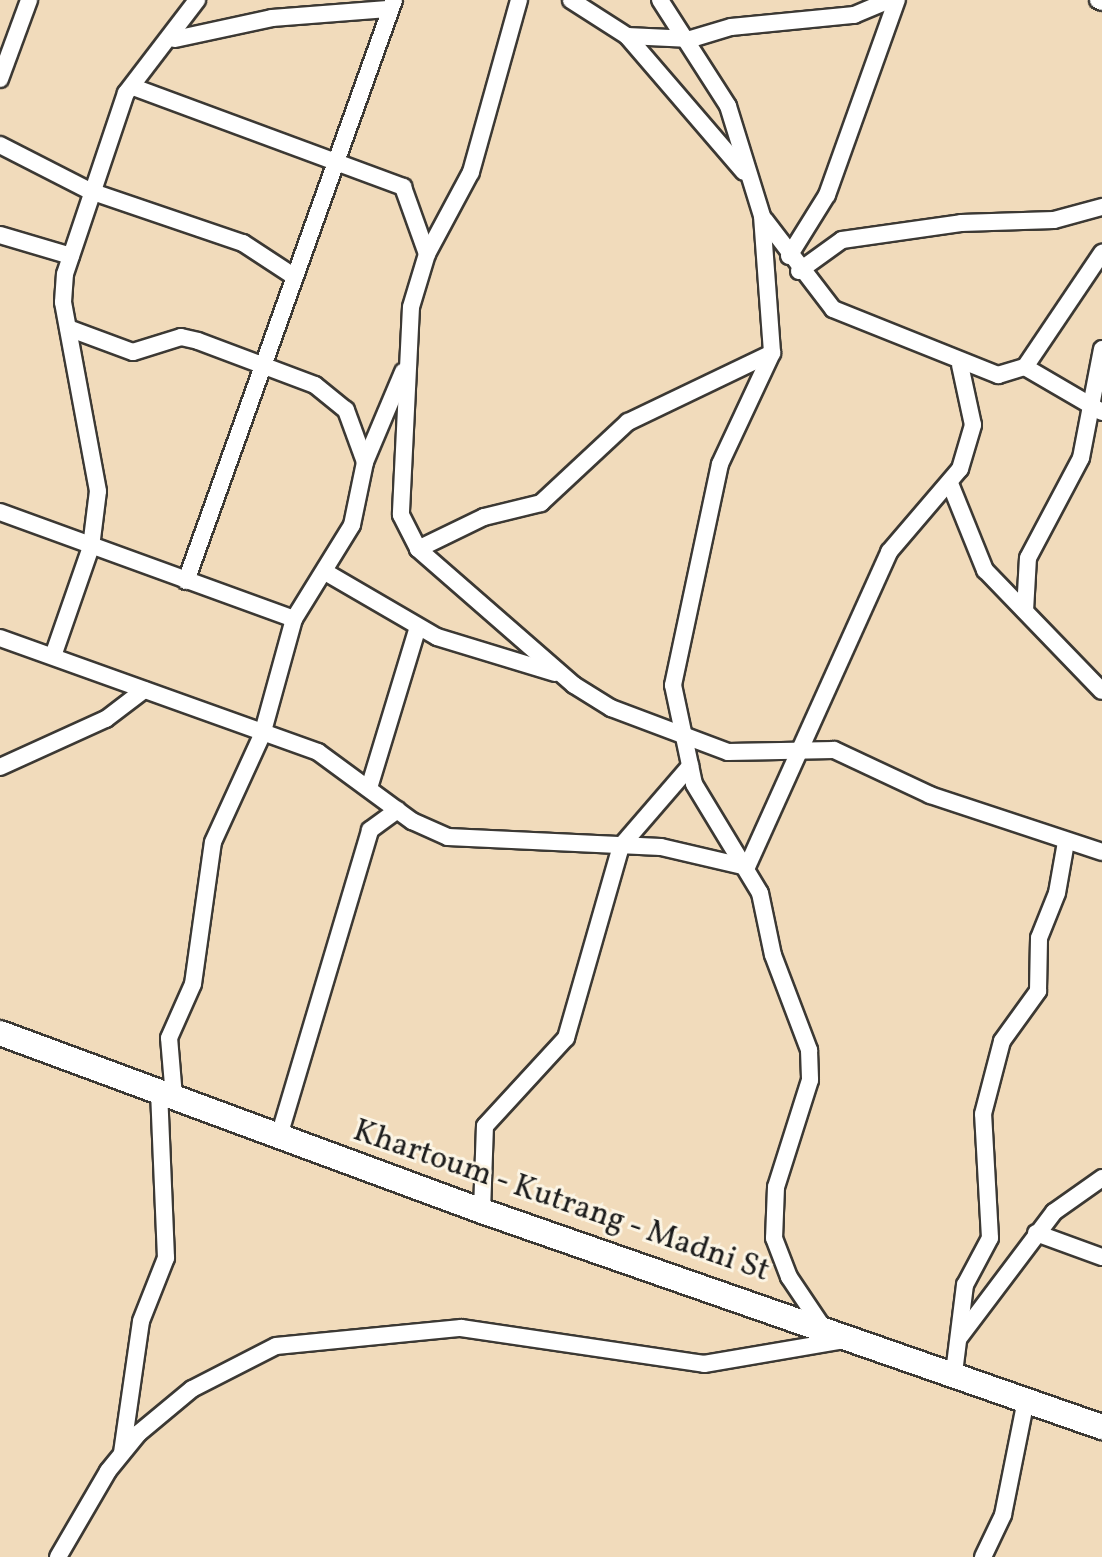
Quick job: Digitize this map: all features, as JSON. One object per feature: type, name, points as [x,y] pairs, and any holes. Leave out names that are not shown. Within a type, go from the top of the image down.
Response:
[{"type":"highway","name":"Khartoum - Kutrang - Madni St","points":[[0,1033],[482,1211],[854,1338],[1102,1427]]},
{"type":"street","points":[[0,79],[29,0]]},
{"type":"street","points":[[53,656],[91,547],[95,456],[68,328],[71,256],[121,103],[175,39],[197,0]]},
{"type":"street","points":[[519,0],[471,172],[427,254],[411,307],[401,515],[418,549],[592,699],[728,752],[805,747],[834,750],[930,795],[1102,852]]},
{"type":"street","points":[[571,0],[627,36],[749,178]]},
{"type":"street","points":[[660,0],[691,39],[728,106],[762,216],[772,353],[720,464],[711,533],[674,667],[690,766],[705,805],[747,867],[812,1065],[778,1176],[774,1238],[789,1277],[824,1329]]},
{"type":"street","points":[[627,36],[691,39],[731,27],[854,15],[890,0]]},
{"type":"street","points":[[789,256],[827,195],[897,0]]},
{"type":"street","points":[[175,39],[272,18],[391,5],[186,581]]},
{"type":"street","points":[[136,88],[403,187],[427,254]]},
{"type":"street","points":[[0,145],[90,191],[243,243],[295,277]]},
{"type":"street","points":[[799,271],[842,240],[961,223],[1043,222],[1102,207]]},
{"type":"street","points":[[762,216],[799,271],[833,309],[960,365],[998,375],[1025,367],[1102,253]]},
{"type":"street","points":[[0,235],[71,256]]},
{"type":"street","points":[[68,328],[133,352],[181,337],[263,366],[339,403],[365,462]]},
{"type":"street","points":[[1025,611],[1028,558],[1081,458],[1097,409],[1102,349]]},
{"type":"street","points":[[418,549],[484,517],[541,503],[628,422],[772,353]]},
{"type":"street","points":[[122,1454],[141,1321],[166,1258],[169,1038],[193,984],[205,872],[262,735],[294,619],[327,573],[352,525],[365,462],[406,363]]},
{"type":"street","points":[[747,867],[805,747],[889,552],[951,486],[973,425],[960,365]]},
{"type":"street","points":[[1025,367],[1097,409]]},
{"type":"street","points":[[951,486],[972,549],[1025,611],[1102,691]]},
{"type":"street","points":[[0,512],[294,619]]},
{"type":"street","points":[[327,573],[418,627],[562,676]]},
{"type":"street","points":[[369,788],[418,627]]},
{"type":"street","points":[[0,638],[262,735],[318,752],[429,831],[475,843],[687,850],[747,867]]},
{"type":"street","points":[[0,767],[106,719],[144,690]]},
{"type":"street","points":[[482,1211],[480,1137],[566,1038],[621,846],[690,766]]},
{"type":"street","points":[[279,1136],[370,830],[398,810]]},
{"type":"street","points":[[954,1373],[965,1285],[990,1238],[983,1114],[1002,1041],[1038,991],[1039,938],[1057,893],[1066,842]]},
{"type":"street","points":[[958,1339],[1036,1233],[1102,1178]]},
{"type":"street","points":[[1036,1233],[1102,1257]]},
{"type":"street","points":[[58,1557],[122,1454],[192,1389],[276,1346],[461,1328],[704,1364],[854,1338]]},
{"type":"street","points":[[983,1557],[1003,1515],[1026,1400]]}]
